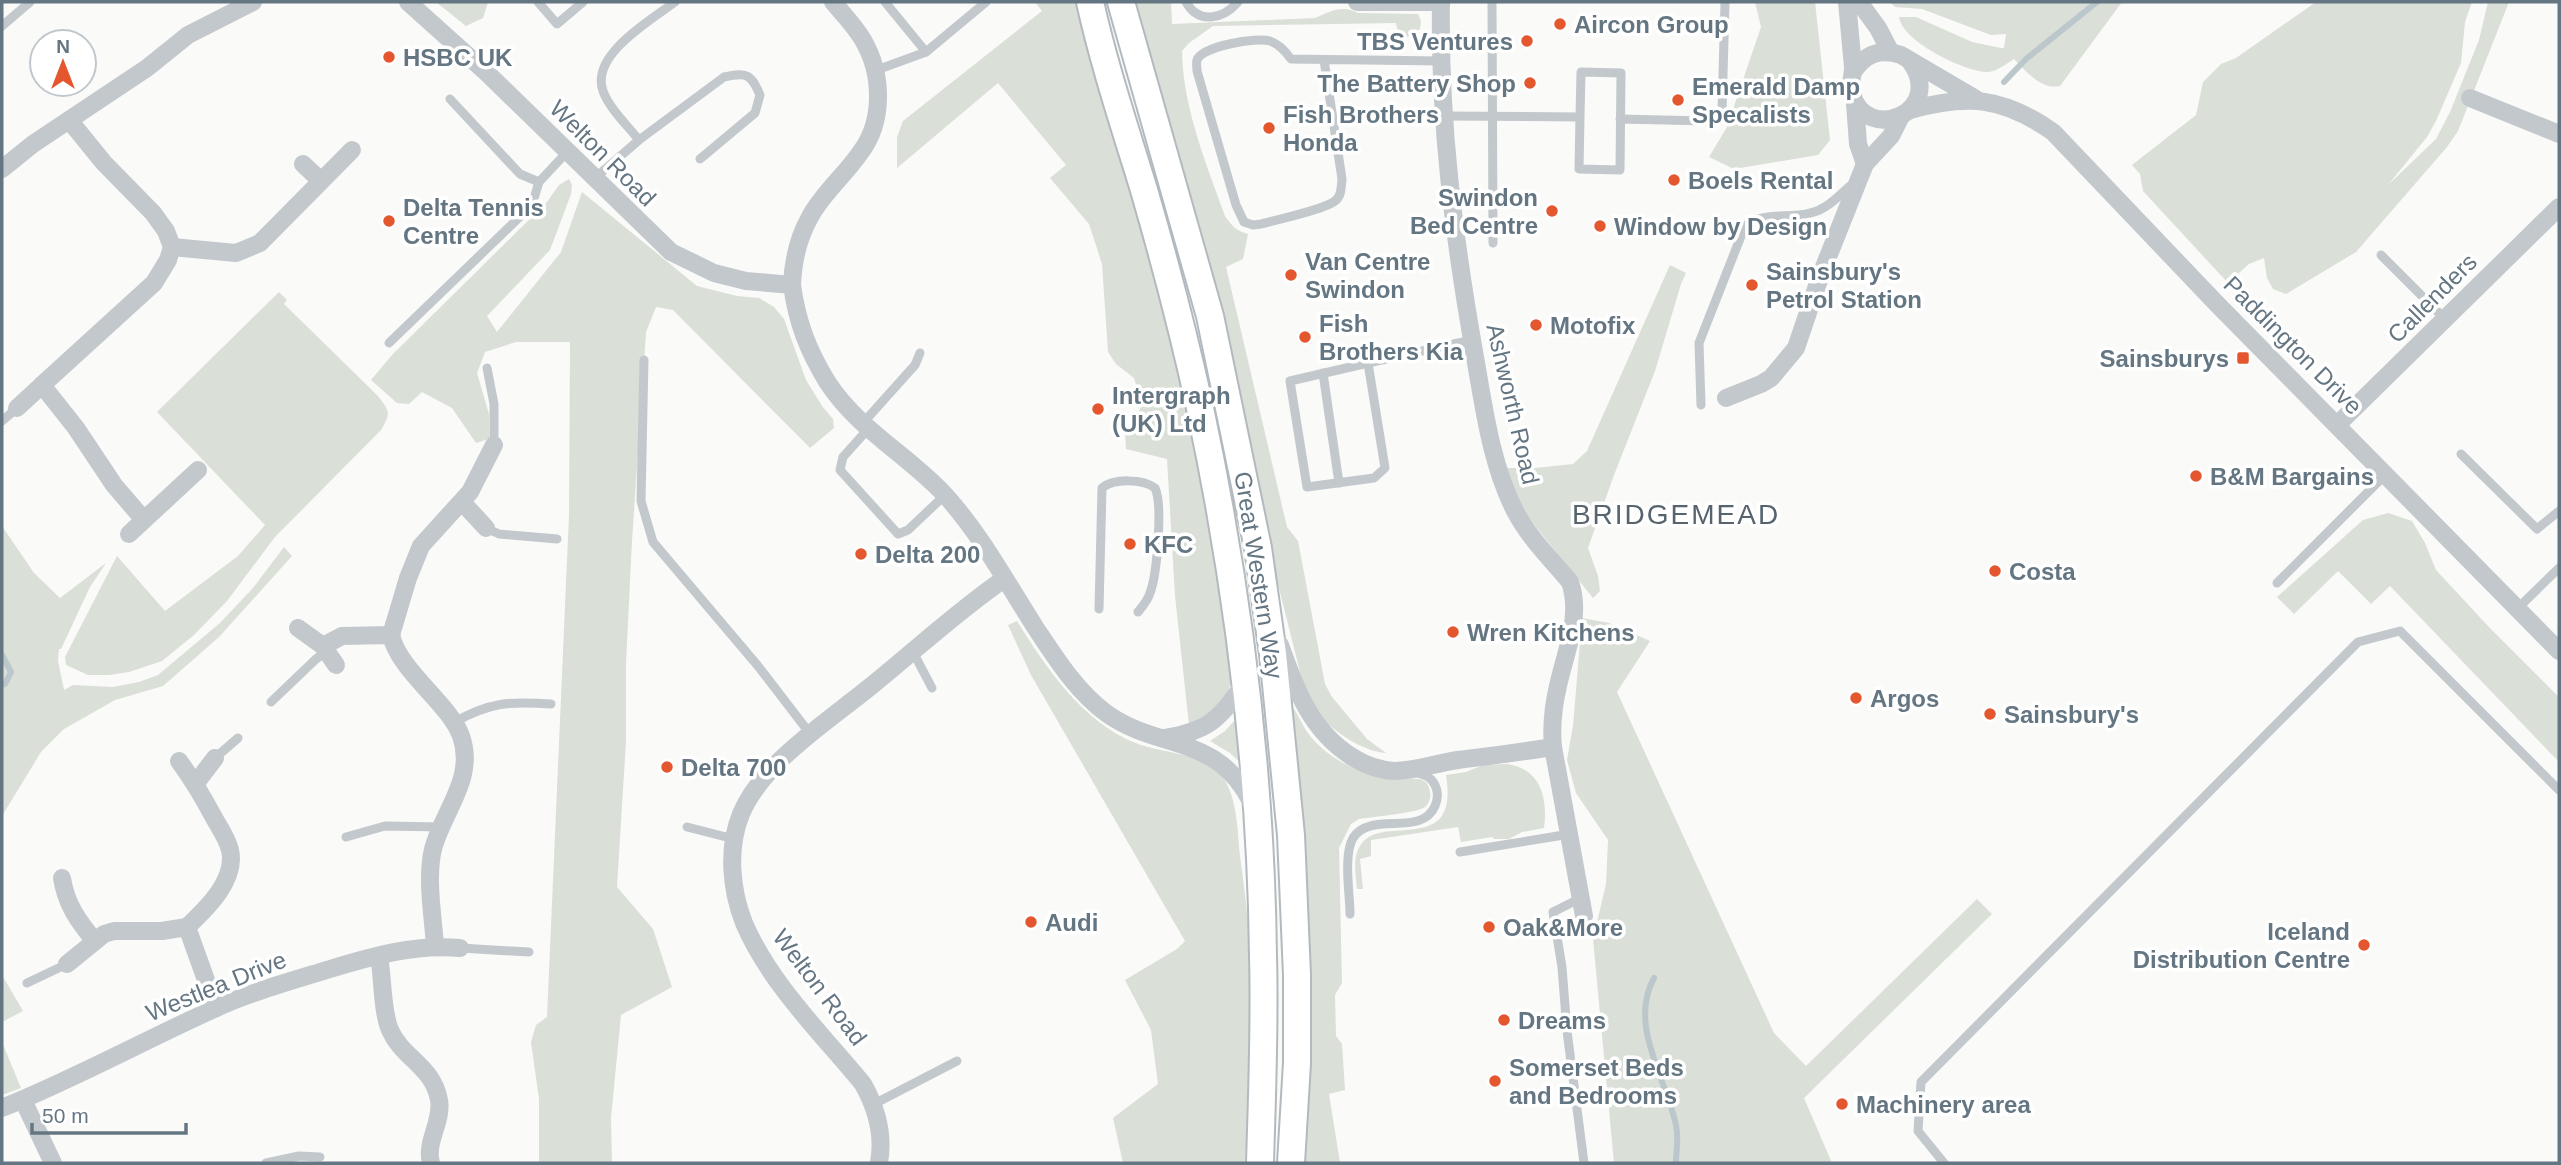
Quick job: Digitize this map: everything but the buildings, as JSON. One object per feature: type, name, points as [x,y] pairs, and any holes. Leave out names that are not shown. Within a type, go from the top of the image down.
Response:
[{"type":"main road","name":"Great Western Way","points":[[1090,2],[1153,223],[1199,405],[1225,541],[1244,684],[1257,815],[1264,956],[1260,1163]]},
{"type":"main road","name":"Great Western Way","points":[[1121,2],[1210,316],[1244,472],[1266,604],[1286,768],[1296,923],[1297,1063],[1291,1163]]},
{"type":"street","points":[[2,169],[147,68],[188,35],[253,2]]},
{"type":"street","name":"Welton Road","points":[[408,2],[478,64],[658,242],[687,262],[715,273],[746,281],[792,285]]},
{"type":"street","points":[[833,2],[863,40],[874,71],[877,106],[871,134],[862,151],[811,214],[800,238],[793,266],[792,285],[800,329],[809,350],[830,386],[866,426],[945,495],[984,547],[1054,657],[1091,700],[1118,720],[1196,748],[1219,762],[1239,782],[1257,815]]},
{"type":"street","points":[[1357,2],[1441,2]]},
{"type":"street","name":"Ashworth Road","points":[[1441,2],[1444,116],[1458,263],[1486,419],[1505,488],[1528,534],[1570,582],[1574,592],[1573,626],[1552,716],[1553,747],[1583,907]]},
{"type":"street","points":[[1847,2],[1853,72],[1852,93],[1862,171]]},
{"type":"street","points":[[1853,72],[1868,55],[1890,51],[1878,28],[1859,2]]},
{"type":"street","name":"Paddington Drive","points":[[1890,51],[1977,100]]},
{"type":"street","points":[[1726,398],[1771,378],[1796,348],[1820,277],[1862,171],[1891,136],[1919,92],[1920,81],[1910,61]]},
{"type":"street","points":[[2470,98],[2559,134]]},
{"type":"street","name":"Paddington Drive","points":[[1855,103],[1871,117],[1891,120],[1905,113],[1948,102],[1977,100],[2008,106],[2030,116],[2053,132],[2217,304],[2559,651]]},
{"type":"street","points":[[17,408],[154,283],[168,260],[172,247],[166,231],[153,213],[104,163],[69,120]]},
{"type":"street","points":[[172,247],[224,252],[248,250],[268,237],[352,150]]},
{"type":"street","points":[[303,164],[321,181]]},
{"type":"street","name":"Callenders","points":[[2338,424],[2559,206]]},
{"type":"street","points":[[42,385],[83,438],[114,485],[144,520]]},
{"type":"street","points":[[435,946],[431,863],[433,847],[459,790],[464,764],[461,737],[401,656],[391,635],[421,546],[477,483],[494,444]]},
{"type":"street","points":[[129,534],[198,470]]},
{"type":"street","points":[[462,502],[486,528]]},
{"type":"street","name":"Welton Road","points":[[879,1163],[880,1130],[874,1104],[863,1084],[766,966],[743,920],[732,875],[734,839],[741,813],[767,774],[947,622],[1004,579]]},
{"type":"street","points":[[1266,604],[1301,701],[1311,718],[1324,734],[1348,754],[1368,765],[1387,770],[1409,770],[1553,747]]},
{"type":"street","points":[[298,628],[329,654],[342,636],[391,635]]},
{"type":"street","points":[[1165,738],[1207,726],[1222,715],[1244,684]]},
{"type":"street","points":[[196,783],[215,758]]},
{"type":"street","points":[[67,964],[104,934],[187,927],[224,883],[230,864],[228,843],[196,783],[179,761]]},
{"type":"street","points":[[62,878],[65,895],[73,913],[94,940]]},
{"type":"street","points":[[187,927],[216,1008]]},
{"type":"street","name":"Westlea Drive","points":[[2,1108],[216,1008],[300,978],[407,949],[435,946],[460,948]]},
{"type":"street","points":[[379,956],[389,1029],[396,1041],[427,1071],[439,1100],[430,1148],[431,1163]]},
{"type":"street","points":[[23,1100],[53,1163]]},
{"type":"lane","points":[[2,26],[30,2]]},
{"type":"lane","points":[[538,2],[557,24],[583,2]]},
{"type":"lane","points":[[639,140],[602,89],[604,64],[612,53],[675,2]]},
{"type":"lane","points":[[885,2],[926,52]]},
{"type":"lane","points":[[874,71],[926,52],[986,2]]},
{"type":"lane","points":[[1186,2],[1197,12],[1216,17],[1229,12],[1238,2]]},
{"type":"lane","points":[[1492,2],[1493,243]]},
{"type":"lane","points":[[1620,119],[1707,121],[1721,112],[1724,2]]},
{"type":"lane","points":[[1324,60],[1342,179],[1341,192],[1336,200],[1325,205],[1261,224],[1244,222],[1236,205],[1198,71],[1198,60],[1204,52],[1220,46],[1270,41],[1292,59],[1441,61]]},
{"type":"lane","points":[[1581,72],[1621,73],[1620,170],[1578,169],[1580,117],[1581,72]]},
{"type":"lane","points":[[595,178],[639,140],[724,77],[748,75],[760,95],[755,113],[700,159]]},
{"type":"lane","points":[[450,99],[520,174],[540,182]]},
{"type":"lane","points":[[1444,116],[1580,117]]},
{"type":"lane","points":[[389,343],[533,205],[540,182],[568,151]]},
{"type":"lane","points":[[1701,405],[1699,343],[1745,226],[1755,218],[1812,213],[1828,205],[1862,171]]},
{"type":"lane","points":[[2381,255],[2445,319]]},
{"type":"lane","points":[[1368,363],[1385,468],[1374,478],[1307,487],[1290,381],[1323,373],[1368,363],[1472,340]]},
{"type":"lane","points":[[920,353],[915,365],[844,457],[841,470],[898,534],[908,530],[945,495]]},
{"type":"lane","points":[[644,360],[641,501],[653,542],[758,666],[811,735]]},
{"type":"lane","points":[[487,368],[494,404],[494,444]]},
{"type":"lane","points":[[1323,373],[1339,483]]},
{"type":"lane","points":[[2,421],[17,408]]},
{"type":"lane","points":[[2460,454],[2537,529],[2559,511]]},
{"type":"lane","points":[[2277,583],[2385,475]]},
{"type":"lane","points":[[1098,609],[1102,488],[1116,481],[1146,482],[1155,488],[1159,502],[1156,566],[1150,595],[1138,612]]},
{"type":"lane","points":[[486,528],[499,534],[557,539]]},
{"type":"lane","points":[[2517,609],[2559,568]]},
{"type":"lane","points":[[1944,1163],[1918,1131],[1921,1082],[2358,642],[2400,631],[2559,790]]},
{"type":"lane","points":[[913,652],[932,688]]},
{"type":"lane","points":[[271,702],[316,659],[329,654]]},
{"type":"lane","points":[[453,723],[490,705],[524,702],[551,704]]},
{"type":"lane","points":[[215,758],[238,738]]},
{"type":"lane","points":[[1350,914],[1348,856],[1353,839],[1368,826],[1424,818],[1436,804],[1437,791],[1431,779],[1409,770]]},
{"type":"lane","points":[[346,837],[385,826],[442,827]]},
{"type":"lane","points":[[687,827],[734,839]]},
{"type":"lane","points":[[1460,852],[1570,834]]},
{"type":"lane","points":[[1583,907],[1553,912],[1562,967],[1567,1031],[1584,1163]]},
{"type":"lane","points":[[460,948],[530,952]]},
{"type":"lane","points":[[27,983],[67,964]]},
{"type":"lane","points":[[874,1104],[957,1061]]},
{"type":"lane","points":[[267,1163],[299,1156],[320,1157]]},
{"type":"shaded area","points":[[436,2],[488,2],[483,18],[466,26]]},
{"type":"shaded area","points":[[1035,2],[1080,2],[1147,238],[1190,417],[1232,669],[1229,690],[1220,704],[1189,725],[1175,596],[1167,459],[1126,449],[1125,430],[1137,416],[1142,403],[1134,378],[1116,364],[1108,352],[1102,264],[1089,224],[1050,178],[1066,165],[998,83],[897,168],[897,137],[903,121],[1042,11]]},
{"type":"shaded area","points":[[1132,2],[1171,2],[1172,24],[1315,18],[1341,9],[1358,13],[1418,14],[1421,21],[1420,29],[1400,42],[1396,23],[1213,26],[1182,51],[1186,93],[1210,176],[1225,216],[1235,228],[1248,234],[1243,259],[1226,267],[1287,527],[1298,541],[1325,684],[1332,697],[1367,739],[1386,753],[1356,744],[1327,723],[1313,707],[1301,676]]},
{"type":"shaded area","points":[[1755,2],[1815,2],[1830,140],[1818,155],[1734,169],[1709,157],[1727,127],[1761,27]]},
{"type":"shaded area","points":[[1890,2],[2122,2],[2060,86],[2053,86],[2034,78],[2014,59],[1989,72],[1948,60],[1910,35],[1899,17],[1916,17],[1972,42],[2001,48],[2004,48],[2006,34],[1991,35],[1922,9],[1895,7]]},
{"type":"shaded area","points":[[2316,2],[2472,2],[2465,22],[2461,63],[2436,121],[2427,137],[2388,185],[2436,139],[2479,40],[2488,2],[2509,2],[2458,131],[2356,252],[2286,294],[2273,289],[2267,278],[2264,258],[2249,264],[2228,283],[2143,191],[2140,174],[2132,165],[2196,115],[2203,82],[2221,64],[2236,58]]},
{"type":"shaded area","points":[[569,179],[572,185],[571,194],[550,250],[487,316],[497,332],[561,252],[582,192],[697,286],[737,296],[759,298],[774,307],[784,319],[806,380],[833,419],[834,428],[810,448],[673,310],[656,307],[646,332],[632,541],[626,663],[626,741],[617,887],[653,929],[672,987],[621,1015],[611,1118],[612,1163],[539,1163],[539,1099],[531,1042],[536,1025],[547,1017],[569,515],[570,342],[516,342],[485,352],[477,373],[489,414],[489,439],[476,443],[452,408],[422,392],[409,404],[397,403],[371,380],[392,355],[547,202],[559,185]]},
{"type":"shaded area","points":[[1670,265],[1686,273],[1655,371],[1588,548],[1598,576],[1600,591],[1593,598],[1520,507],[1506,468],[1573,464],[1587,451]]},
{"type":"shaded area","points":[[279,292],[287,300],[284,304],[382,401],[388,413],[381,430],[275,537],[227,601],[194,635],[162,661],[129,672],[109,675],[88,675],[66,665],[65,657],[117,556],[165,611],[238,556],[265,525],[157,412]]},
{"type":"shaded area","points":[[2388,513],[2412,521],[2436,570],[2559,697],[2559,762],[2390,586],[2371,604],[2338,571],[2294,614],[2277,597],[2363,520]]},
{"type":"shaded area","points":[[2,526],[34,573],[60,598],[106,563],[90,587],[59,649],[58,661],[64,690],[73,685],[113,687],[158,675],[220,623],[253,588],[284,547],[292,556],[219,637],[163,686],[115,700],[64,729],[41,752],[2,816]]},
{"type":"shaded area","points":[[1582,618],[1609,623],[1650,641],[1617,692],[1774,1033],[1806,1066],[1977,899],[1992,914],[1804,1098],[1832,1163],[1614,1163],[1593,939],[1606,884],[1608,840],[1576,793],[1567,760],[1573,726]]},
{"type":"shaded area","points":[[1017,621],[1068,693],[1100,723],[1138,744],[1204,762],[1221,775],[1232,796],[1248,923],[1252,1000],[1245,1163],[1123,1163],[1113,1118],[1158,1084],[1151,1030],[1125,980],[1177,949],[1185,941],[1031,675],[1008,625]]},
{"type":"shaded area","points":[[1291,709],[1294,709],[1311,737],[1334,757],[1347,765],[1375,774],[1420,779],[1426,782],[1430,795],[1428,804],[1420,809],[1359,819],[1351,824],[1339,848],[1342,983],[1335,995],[1336,1036],[1342,1044],[1345,1090],[1329,1094],[1340,1163],[1303,1163],[1305,882]]},
{"type":"shaded area","points":[[1238,717],[1242,764],[1210,741],[1225,731]]},
{"type":"shaded area","points":[[1507,764],[1528,772],[1540,787],[1545,806],[1544,828],[1522,832],[1509,839],[1492,837],[1461,842],[1458,827],[1371,840],[1371,856],[1360,859],[1363,889],[1357,889],[1356,856],[1360,846],[1370,836],[1416,829],[1430,825],[1441,817],[1447,801],[1446,775],[1466,772],[1483,765]]},
{"type":"shaded area","points":[[2,975],[23,1011],[2,1022]]},
{"type":"shaded area","points":[[2,1042],[21,1088],[2,1095]]},
{"type":"waterway","points":[[2004,82],[2026,59],[2097,2]]},
{"type":"waterway","points":[[2,655],[11,672],[2,685]]},
{"type":"waterway","points":[[1654,978],[1647,996],[1647,1033],[1676,1125],[1676,1163]]},
{"type":"place","name":"Aircon Group","points":[[1560,24]]},
{"type":"place","name":"TBS Ventures","points":[[1527,41]]},
{"type":"place","name":"HSBC UK","points":[[389,57]]},
{"type":"place","name":"The Battery Shop","points":[[1530,83]]},
{"type":"place","name":"Emerald Damp Specalists","points":[[1678,100]]},
{"type":"place","name":"Fish Brothers Honda","points":[[1269,128]]},
{"type":"place","name":"Boels Rental","points":[[1674,180]]},
{"type":"place","name":"Swindon Bed Centre","points":[[1552,211]]},
{"type":"place","name":"Delta Tennis Centre","points":[[389,221]]},
{"type":"place","name":"Window by Design","points":[[1600,226]]},
{"type":"place","name":"Van Centre Swindon","points":[[1291,275]]},
{"type":"place","name":"Sainsbury's Petrol Station","points":[[1752,285]]},
{"type":"place","name":"Motofix","points":[[1536,325]]},
{"type":"place","name":"Fish Brothers Kia","points":[[1305,337]]},
{"type":"place","name":"Sainsburys","points":[[2243,358]]},
{"type":"place","name":"Intergraph (UK) Ltd","points":[[1098,409]]},
{"type":"place","name":"B&M Bargains","points":[[2196,476]]},
{"type":"place","name":"KFC","points":[[1130,544]]},
{"type":"place","name":"Delta 200","points":[[861,554]]},
{"type":"place","name":"Costa","points":[[1995,571]]},
{"type":"place","name":"Wren Kitchens","points":[[1453,632]]},
{"type":"place","name":"Argos","points":[[1856,698]]},
{"type":"place","name":"Sainsbury's","points":[[1990,714]]},
{"type":"place","name":"Delta 700","points":[[667,767]]},
{"type":"place","name":"Audi","points":[[1031,922]]},
{"type":"place","name":"Oak&More","points":[[1489,927]]},
{"type":"place","name":"Iceland Distribution Centre","points":[[2364,945]]},
{"type":"place","name":"Dreams","points":[[1504,1020]]},
{"type":"place","name":"Somerset Beds and Bedrooms","points":[[1495,1081]]},
{"type":"place","name":"Machinery area","points":[[1842,1104]]},
{"type":"district","name":"BRIDGEMEAD","points":[[1676,514]]}]
